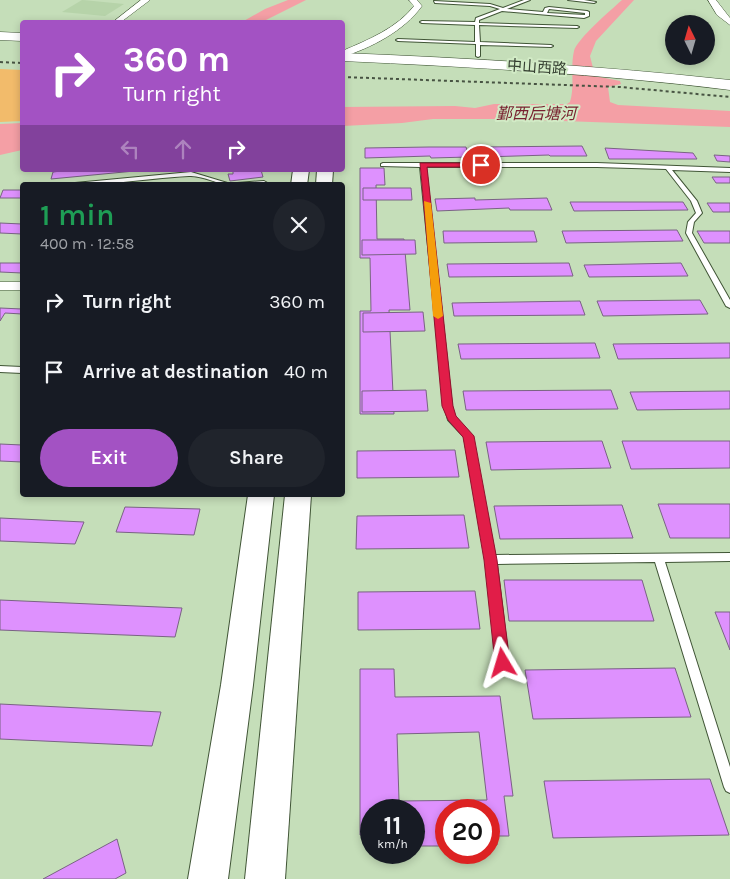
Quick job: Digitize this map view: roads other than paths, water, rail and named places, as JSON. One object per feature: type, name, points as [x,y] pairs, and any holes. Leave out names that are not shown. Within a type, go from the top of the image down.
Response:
[{"type":"main road","points":[[0,36],[20,37]]},
{"type":"main road","points":[[0,43],[20,44]]},
{"type":"main road","name":"中山西路","points":[[345,53],[478,49],[571,66]]},
{"type":"main road","name":"中山西路","points":[[345,53],[490,63],[571,66],[730,78]]},
{"type":"main road","name":"中山西路","points":[[628,70],[730,85]]},
{"type":"street","points":[[120,20],[146,0]]},
{"type":"street","points":[[345,53],[414,14],[418,6],[413,0]]},
{"type":"street","points":[[712,0],[720,13],[730,23]]},
{"type":"street","points":[[0,286],[20,286]]},
{"type":"street","points":[[0,297],[20,298]]},
{"type":"street","points":[[208,879],[237,685],[261,497]]},
{"type":"street","points":[[265,879],[298,497]]},
{"type":"lane","points":[[464,0],[496,2]]},
{"type":"lane","points":[[478,49],[476,20],[528,0]]},
{"type":"lane","points":[[570,0],[594,2]]},
{"type":"lane","points":[[435,2],[490,5],[502,9],[546,14],[587,16],[587,12],[548,8],[546,9],[546,14]]},
{"type":"lane","points":[[505,2],[522,3]]},
{"type":"lane","points":[[422,22],[577,27]]},
{"type":"lane","points":[[398,40],[478,49],[551,46]]},
{"type":"lane","points":[[383,165],[597,165],[730,170]]},
{"type":"lane","points":[[423,165],[448,406],[452,418],[468,436],[491,560],[503,663]]},
{"type":"lane","points":[[668,168],[694,201],[699,213],[691,222],[689,234],[730,306]]},
{"type":"lane","points":[[107,182],[191,174],[209,177],[216,182]]},
{"type":"lane","points":[[0,369],[20,370]]},
{"type":"lane","points":[[491,560],[730,557]]},
{"type":"lane","points":[[659,559],[730,787]]},
{"type":"water","points":[[288,0],[306,0],[266,20],[246,20],[265,9]]},
{"type":"water","name":"鄞西后塘河","points":[[622,0],[634,0],[596,41],[590,56],[595,76],[620,81],[621,84],[608,87],[610,102],[618,105],[730,111],[730,127],[505,119],[433,119],[402,123],[345,126],[345,107],[455,106],[475,108],[494,104],[567,104],[570,102],[572,90],[574,51],[581,39]]},
{"type":"water","points":[[20,123],[20,150],[0,155],[0,124]]},
{"type":"railway","points":[[0,62],[20,63]]},
{"type":"railway","points":[[345,77],[620,87],[730,97]]}]
